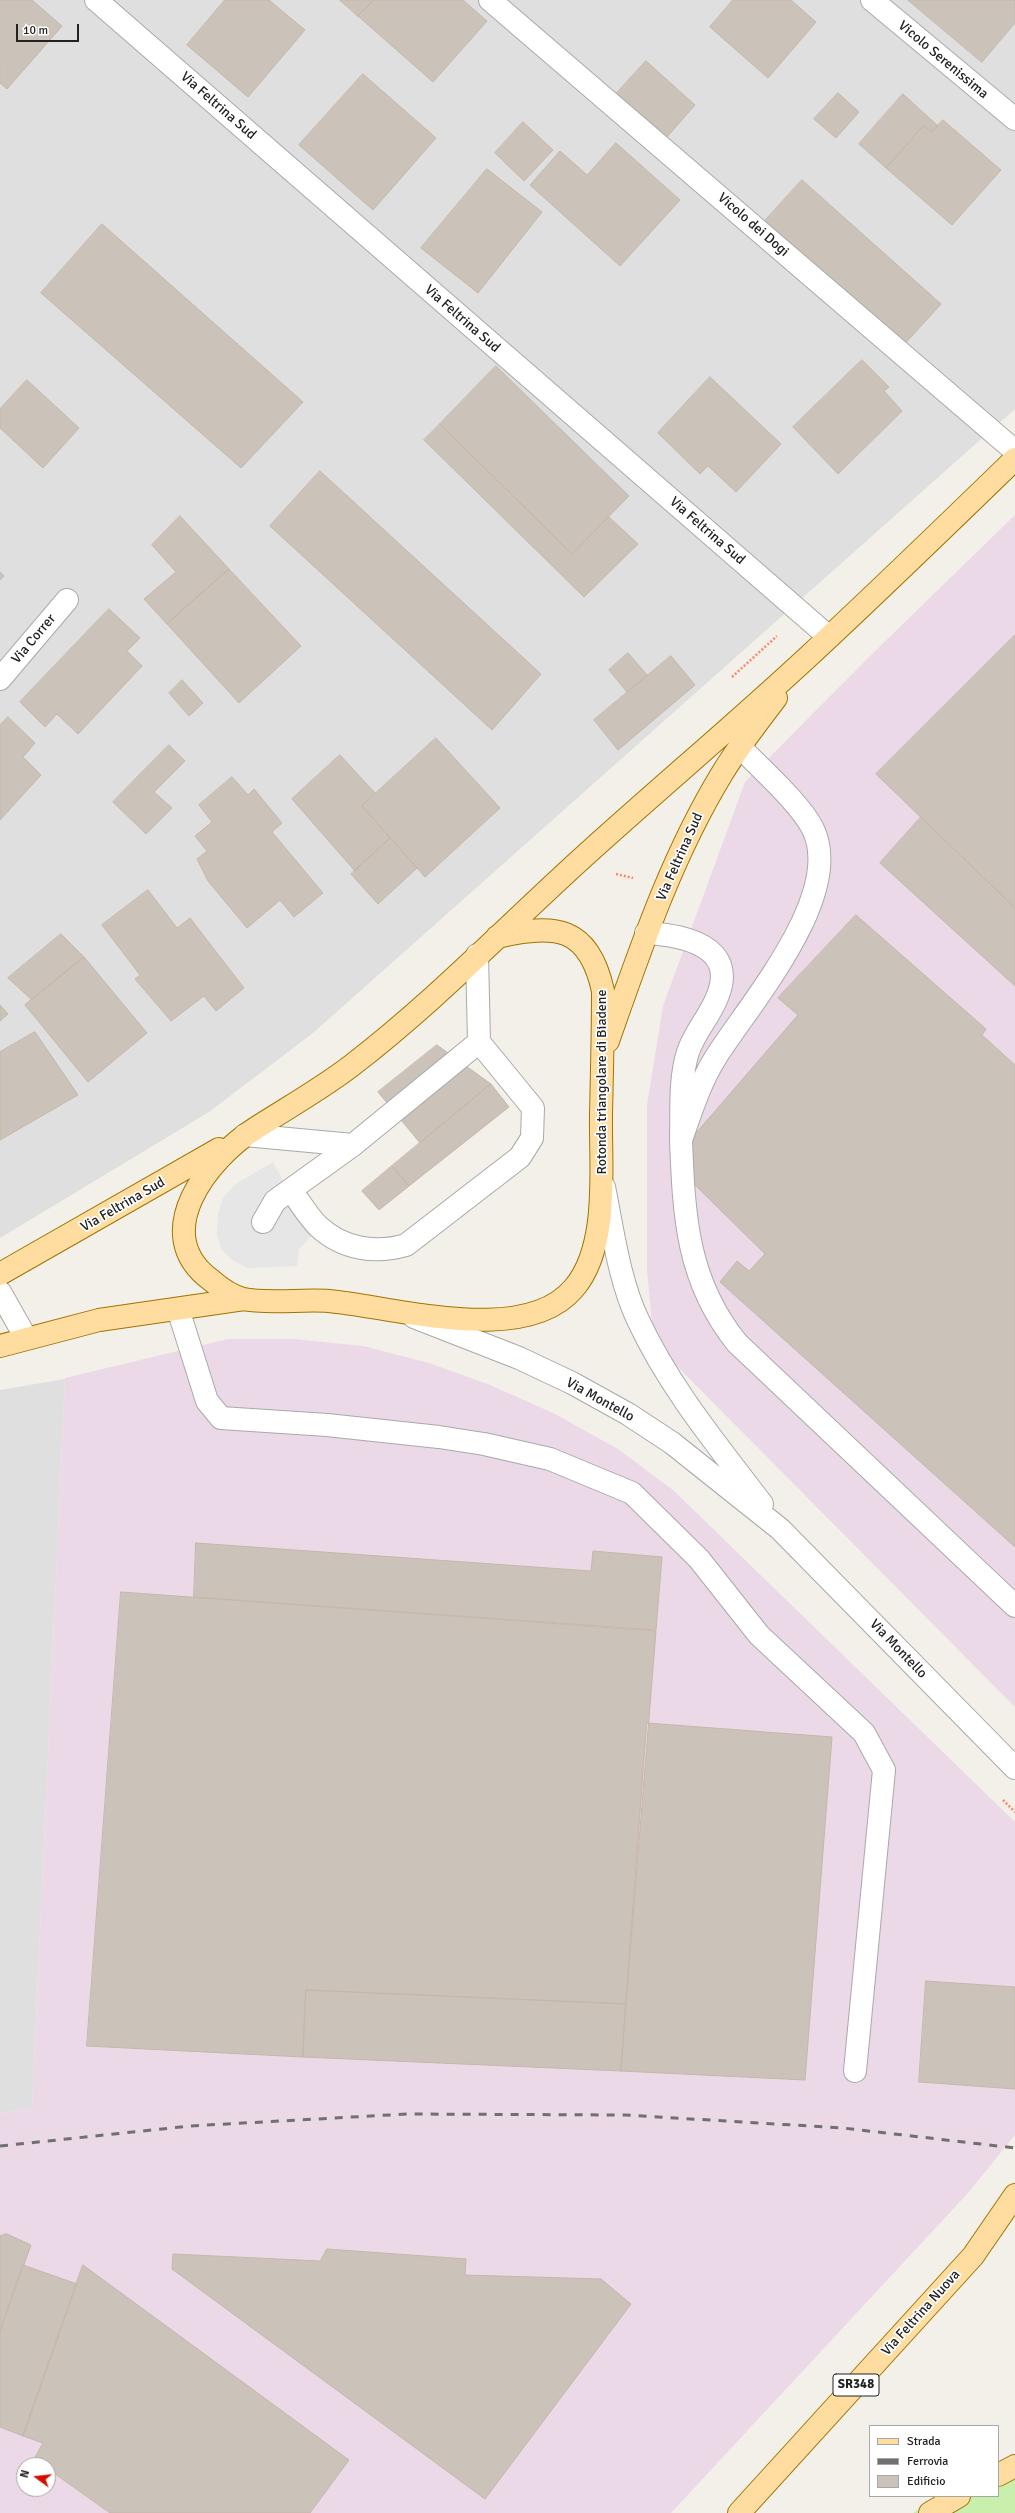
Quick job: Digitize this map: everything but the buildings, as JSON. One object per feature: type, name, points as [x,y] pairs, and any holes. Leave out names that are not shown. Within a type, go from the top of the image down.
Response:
[{"type":"main road","name":"Via Feltrina Sud","points":[[497,937],[588,852],[807,658],[1015,459]]},
{"type":"main road","name":"Via Feltrina Sud","points":[[602,1056],[646,932],[702,809],[723,772],[807,658]]},
{"type":"main road","name":"Rotonda triangolare di Biadene","points":[[544,929],[560,932],[574,938],[583,944],[593,958],[602,991],[603,1178],[600,1216],[585,1270],[575,1287],[561,1301],[536,1314],[521,1318],[500,1320],[314,1300],[244,1299],[223,1290],[203,1275],[191,1259],[184,1241],[185,1218],[191,1197],[205,1174],[245,1135],[350,1066],[497,937],[526,930],[544,929]]},
{"type":"main road","name":"Via Feltrina Sud","points":[[0,1274],[245,1135]]},
{"type":"main road","points":[[0,1346],[99,1320],[244,1299]]},
{"type":"main road","name":"Via Feltrina Nuova","points":[[739,2513],[973,2256],[1015,2195]]},
{"type":"main road","points":[[999,2474],[1015,2466]]},
{"type":"main road","points":[[930,2513],[957,2497]]},
{"type":"street","name":"Via Feltrina Sud","points":[[96,0],[829,637]]},
{"type":"street","name":"Vicolo dei Dogi","points":[[490,0],[1015,451]]},
{"type":"street","name":"Vicolo Serenissima","points":[[872,0],[1015,119]]},
{"type":"street","name":"Via Correr","points":[[0,679],[67,600]]},
{"type":"street","points":[[681,1140],[702,1082],[715,1057],[770,977],[805,919],[816,890],[820,868],[818,844],[813,828],[803,813],[740,748]]},
{"type":"street","points":[[646,932],[669,934],[704,945],[715,954],[720,968],[722,983],[718,997],[698,1030],[688,1052],[683,1075],[681,1140],[683,1192],[696,1269],[705,1295],[719,1321],[737,1343],[1015,1606]]},
{"type":"street","points":[[291,1190],[319,1227],[346,1245],[356,1248],[392,1249],[406,1245],[520,1157],[532,1138],[533,1108],[479,1042],[477,955]]},
{"type":"street","points":[[263,1222],[275,1201],[353,1145],[479,1042]]},
{"type":"street","points":[[245,1135],[353,1145]]},
{"type":"street","name":"Via Montello","points":[[603,1178],[619,1258],[637,1320],[678,1390],[780,1530]]},
{"type":"street","points":[[0,1292],[26,1338]]},
{"type":"street","points":[[178,1309],[207,1401],[221,1418],[326,1425],[439,1437],[484,1444],[550,1460],[632,1493],[699,1559],[759,1635],[864,1733],[884,1770],[855,2071]]},
{"type":"street","name":"Via Montello","points":[[396,1310],[525,1361],[572,1383],[628,1414],[672,1443],[780,1530],[1015,1768]]},
{"type":"path","points":[[729,680],[779,634]]},
{"type":"path","points":[[614,872],[637,879]]},
{"type":"shaded area","points":[[0,0],[1015,0],[1015,409],[313,1033],[209,1112],[0,1238]]},
{"type":"shaded area","points":[[1015,515],[1015,1707],[654,1343],[647,1271],[647,1105],[663,1006],[745,782],[869,657]]},
{"type":"shaded area","points":[[273,1162],[312,1235],[299,1249],[297,1266],[248,1268],[232,1260],[221,1249],[217,1234],[218,1214],[223,1198],[234,1185]]},
{"type":"shaded area","points":[[228,1339],[294,1339],[363,1346],[429,1363],[490,1385],[553,1413],[618,1449],[673,1490],[1015,1822],[1015,2135],[968,2193],[671,2513],[0,2513],[0,2113],[32,2108],[65,1378]]},
{"type":"shaded area","points":[[65,1379],[32,2108],[0,2113],[0,1390]]},
{"type":"green space","points":[[1015,2458],[1015,2513],[913,2513],[938,2497],[999,2497],[999,2466]]},
{"type":"railway","points":[[0,2146],[190,2126],[407,2114],[625,2115],[843,2128],[1015,2148]]}]
